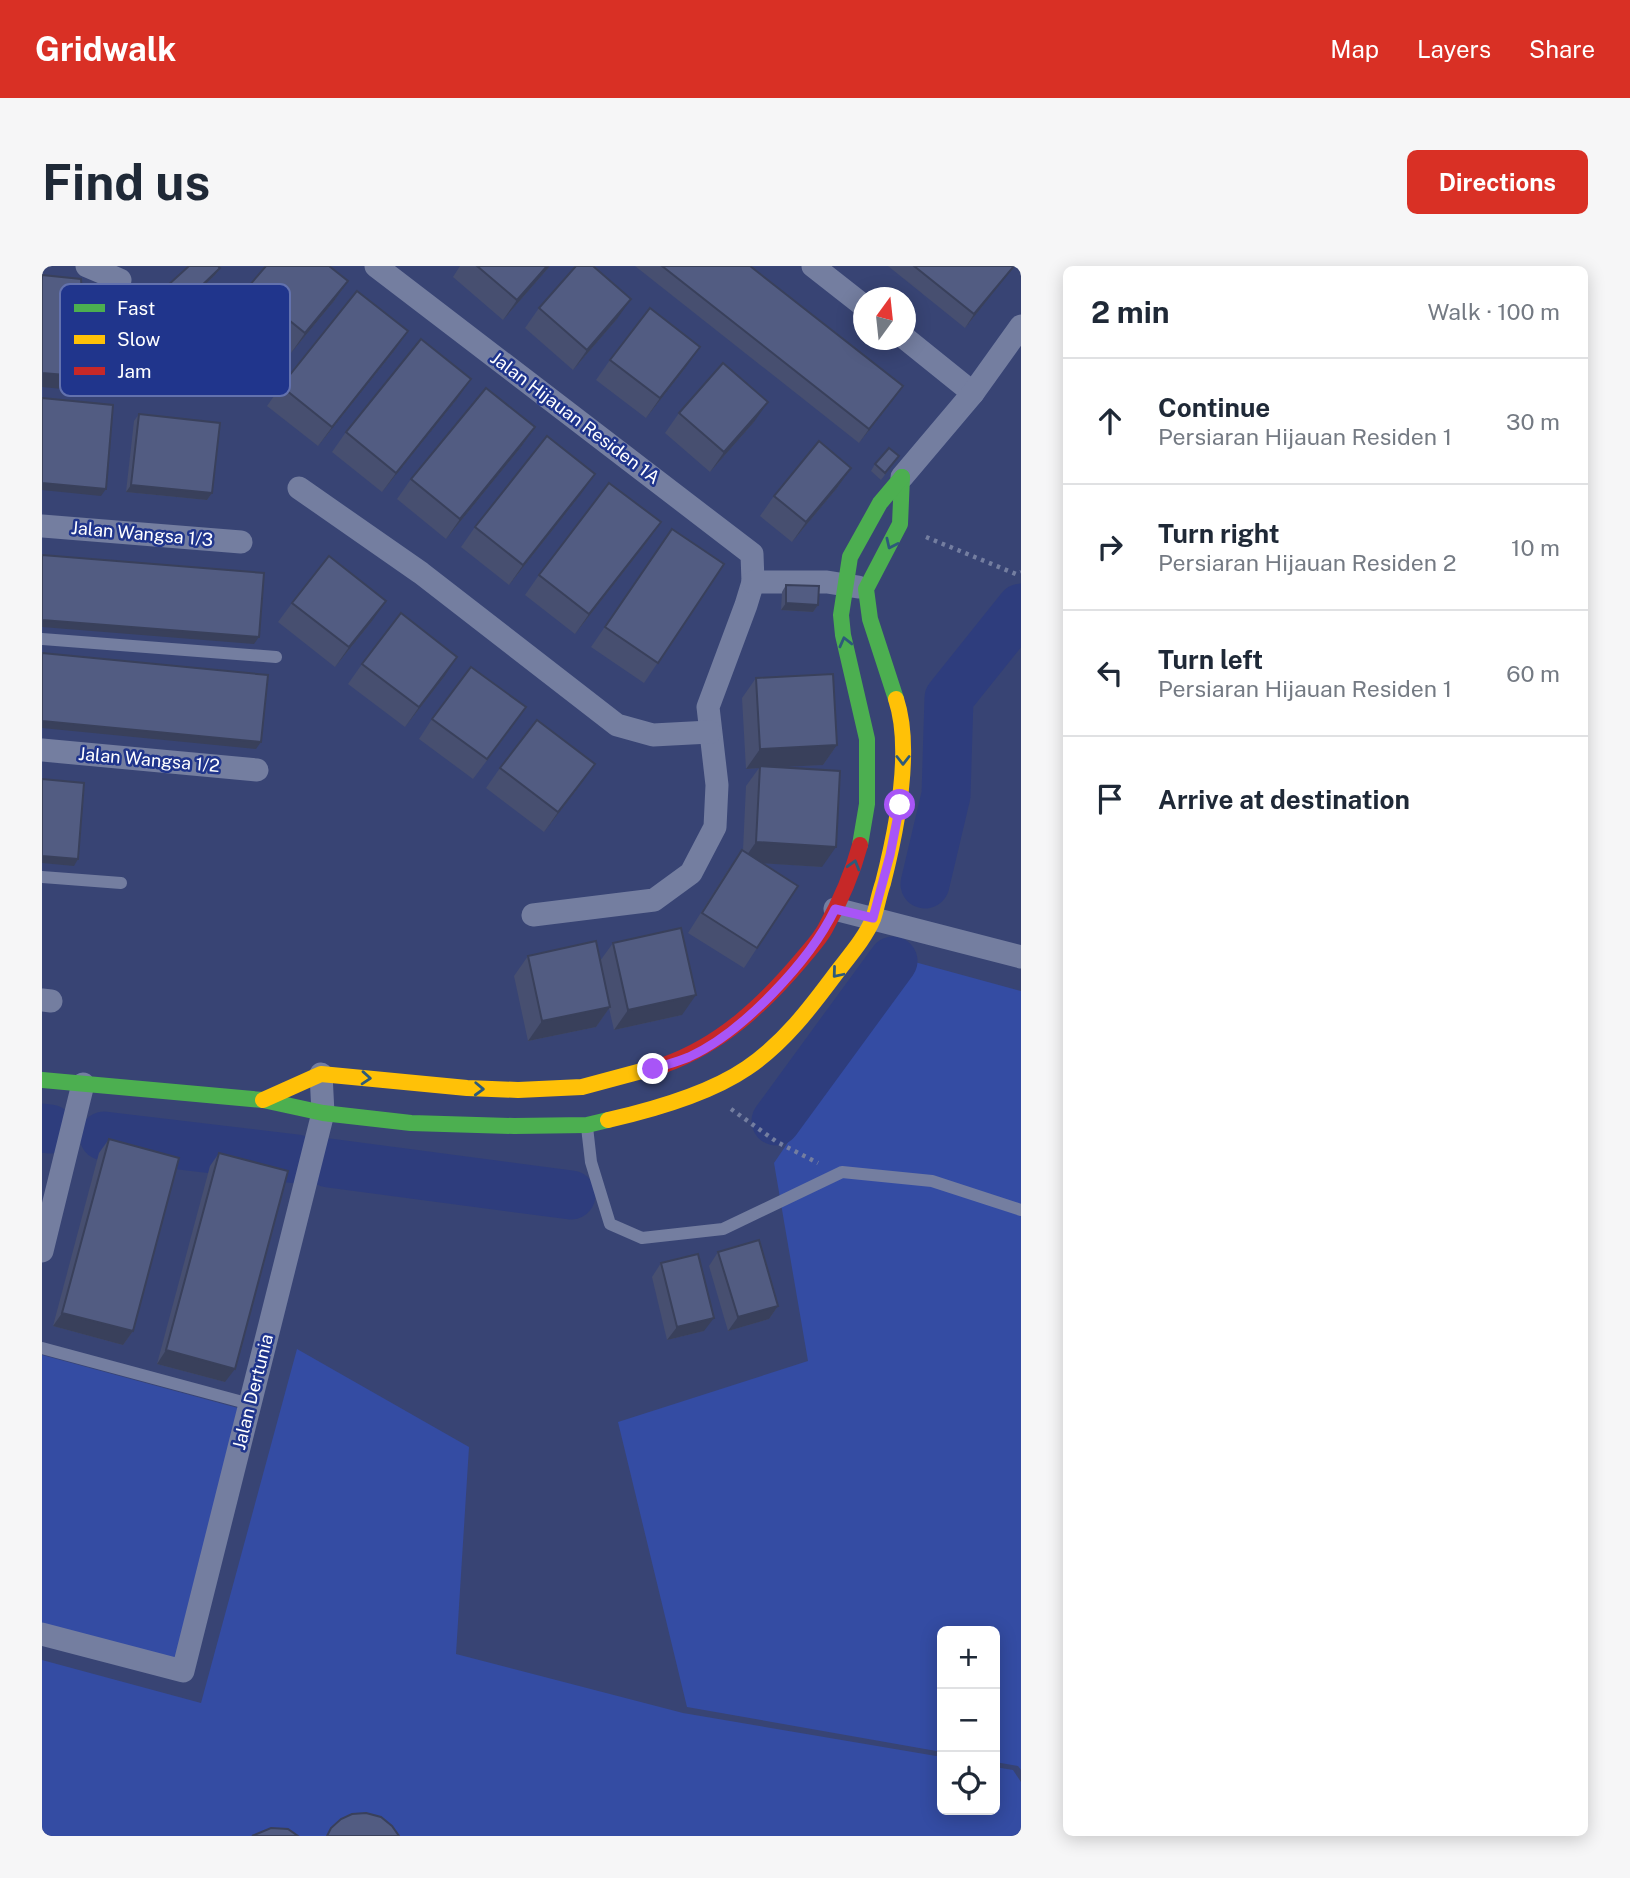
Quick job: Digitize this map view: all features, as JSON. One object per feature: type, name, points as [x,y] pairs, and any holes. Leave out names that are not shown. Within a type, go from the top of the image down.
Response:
[{"type":"street","points":[[87,266],[120,280]]},
{"type":"street","name":"Jalan Hijauan Residen 1A","points":[[376,266],[752,554],[753,582]]},
{"type":"street","points":[[813,266],[853,298]]},
{"type":"street","points":[[263,1100],[321,1074],[467,1088],[518,1090],[584,1106],[635,1114],[704,1090],[746,1069],[777,1044],[805,1014],[845,962],[873,918],[900,805],[902,739],[898,705],[870,619],[856,587],[850,557],[880,503],[973,393],[1021,326]]},
{"type":"street","points":[[916,348],[973,393]]},
{"type":"street","points":[[42,1080],[263,1100],[323,1113],[455,1126],[584,1106],[640,1073],[690,1056],[720,1037],[772,995],[824,932],[850,877],[860,844],[867,804],[868,770],[863,717],[842,635],[841,615],[856,587],[900,524],[902,477]]},
{"type":"street","points":[[299,488],[421,573],[617,725],[653,735],[710,732]]},
{"type":"street","name":"Jalan Wangsa 1/3","points":[[42,526],[241,542]]},
{"type":"street","points":[[533,915],[654,900],[691,873],[715,827],[717,785],[708,707],[753,582],[827,582],[856,587]]},
{"type":"street","name":"Jalan Wangsa 1/2","points":[[42,750],[257,770]]},
{"type":"street","points":[[835,909],[1021,957]]},
{"type":"street","name":"Jalan Dertunia","points":[[42,1634],[183,1671],[323,1113],[321,1074]]},
{"type":"street","points":[[42,1251],[83,1084]]},
{"type":"lane","points":[[42,639],[276,657]]},
{"type":"lane","points":[[42,877],[121,883]]},
{"type":"lane","points":[[584,1106],[591,1162],[610,1224],[642,1238],[723,1229],[842,1172],[932,1181],[1021,1210]]},
{"type":"lane","points":[[42,1349],[250,1404]]},
{"type":"path","points":[[900,524],[1016,574],[1021,572]]},
{"type":"path","points":[[704,1090],[778,1142],[812,1161],[842,1172]]},
{"type":"shaded area","points":[[911,961],[1021,991],[1021,1770],[1018,1766],[1000,1763],[1000,1626],[937,1626],[937,1751],[687,1707],[618,1422],[808,1361],[774,1163]]},
{"type":"shaded area","points":[[297,1349],[469,1447],[456,1654],[683,1713],[937,1756],[937,1815],[1000,1815],[1000,1768],[1013,1770],[1021,1782],[1021,1836],[42,1836],[42,1660],[201,1703]]},
{"type":"shaded area","points":[[42,1355],[238,1408],[177,1661],[42,1625]]},
{"type":"building","points":[[189,266],[220,268],[203,284],[169,284]]},
{"type":"building","points":[[266,266],[329,266],[348,281],[305,333],[290,321],[290,284],[251,284]]},
{"type":"building","points":[[477,266],[547,266],[517,300]]},
{"type":"building","points":[[576,266],[593,266],[631,299],[587,350],[539,308]]},
{"type":"building","points":[[662,266],[750,266],[853,347],[853,350],[857,350],[903,386],[869,429]]},
{"type":"building","points":[[914,266],[1014,266],[974,314]]},
{"type":"building","points":[[42,275],[81,279],[81,284],[60,284],[60,374],[42,373]]},
{"type":"building","points":[[357,291],[408,331],[332,427],[290,393],[290,375]]},
{"type":"building","points":[[650,308],[700,347],[660,398],[610,360]]},
{"type":"building","points":[[421,339],[471,379],[396,473],[346,432]]},
{"type":"building","points":[[723,363],[768,402],[724,452],[679,413]]},
{"type":"building","points":[[486,388],[535,427],[460,519],[411,479]]},
{"type":"building","points":[[42,398],[113,405],[106,489],[42,483]]},
{"type":"building","points":[[139,414],[220,423],[212,493],[131,485]]},
{"type":"building","points":[[547,436],[595,474],[523,565],[475,527]]},
{"type":"building","points":[[819,441],[851,468],[806,522],[774,496]]},
{"type":"building","points":[[889,448],[899,456],[885,473],[875,464]]},
{"type":"building","points":[[609,483],[661,522],[589,614],[539,575]]},
{"type":"building","points":[[672,529],[724,564],[658,663],[605,627]]},
{"type":"building","points":[[42,555],[264,573],[259,637],[42,620]]},
{"type":"building","points":[[329,556],[386,601],[349,647],[292,603]]},
{"type":"building","points":[[786,585],[819,586],[818,605],[786,603]]},
{"type":"building","points":[[401,613],[457,657],[419,707],[362,664]]},
{"type":"building","points":[[42,653],[268,675],[261,742],[42,721]]},
{"type":"building","points":[[471,667],[526,707],[487,759],[432,719]]},
{"type":"building","points":[[833,674],[837,745],[760,749],[756,678]]},
{"type":"building","points":[[537,720],[595,764],[558,812],[500,768]]},
{"type":"building","points":[[760,766],[840,771],[836,847],[756,842]]},
{"type":"building","points":[[42,779],[84,783],[78,859],[42,856]]},
{"type":"building","points":[[742,850],[798,886],[757,948],[702,913]]},
{"type":"building","points":[[681,928],[696,995],[628,1010],[613,943]]},
{"type":"building","points":[[596,941],[610,1007],[542,1021],[528,956]]},
{"type":"building","points":[[109,1139],[179,1158],[133,1331],[62,1313]]},
{"type":"building","points":[[219,1153],[288,1171],[235,1369],[166,1350]]},
{"type":"building","points":[[759,1240],[778,1306],[738,1317],[718,1252]]},
{"type":"building","points":[[698,1254],[714,1318],[677,1327],[661,1263]]},
{"type":"building","points":[[366,1813],[381,1817],[399,1836],[327,1836],[341,1819],[352,1814]]},
{"type":"building","points":[[271,1828],[288,1829],[298,1836],[252,1836]]},
{"type":"waterway","points":[[925,884],[946,795],[949,698],[1021,608]]},
{"type":"waterway","points":[[776,1121],[893,961]]},
{"type":"waterway","points":[[42,1128],[50,1129]]},
{"type":"waterway","points":[[104,1136],[297,1159]]},
{"type":"waterway","points":[[329,1163],[571,1195]]},
{"type":"traffic: fast","points":[[896,699],[870,619],[866,589],[900,524],[902,477]]},
{"type":"traffic: fast","points":[[860,845],[867,804],[867,739],[843,635],[841,615],[850,557],[880,503],[902,477]]},
{"type":"traffic: fast","points":[[42,1080],[263,1100],[323,1113],[411,1123],[587,1125],[608,1120]]},
{"type":"traffic: slow","points":[[608,1120],[698,1093],[747,1068],[796,1024],[862,940],[870,926],[888,863],[901,791],[903,742],[896,699]]},
{"type":"traffic: slow","points":[[263,1100],[321,1074],[467,1088],[518,1090],[582,1087],[664,1065]]},
{"type":"traffic: jam","points":[[664,1065],[685,1057],[723,1035],[757,1007],[787,976],[825,929],[845,888],[860,845]]},
{"type":"route","points":[[653,1069],[690,1056],[720,1037],[772,995],[824,932],[835,909],[873,918],[900,805]]}]
